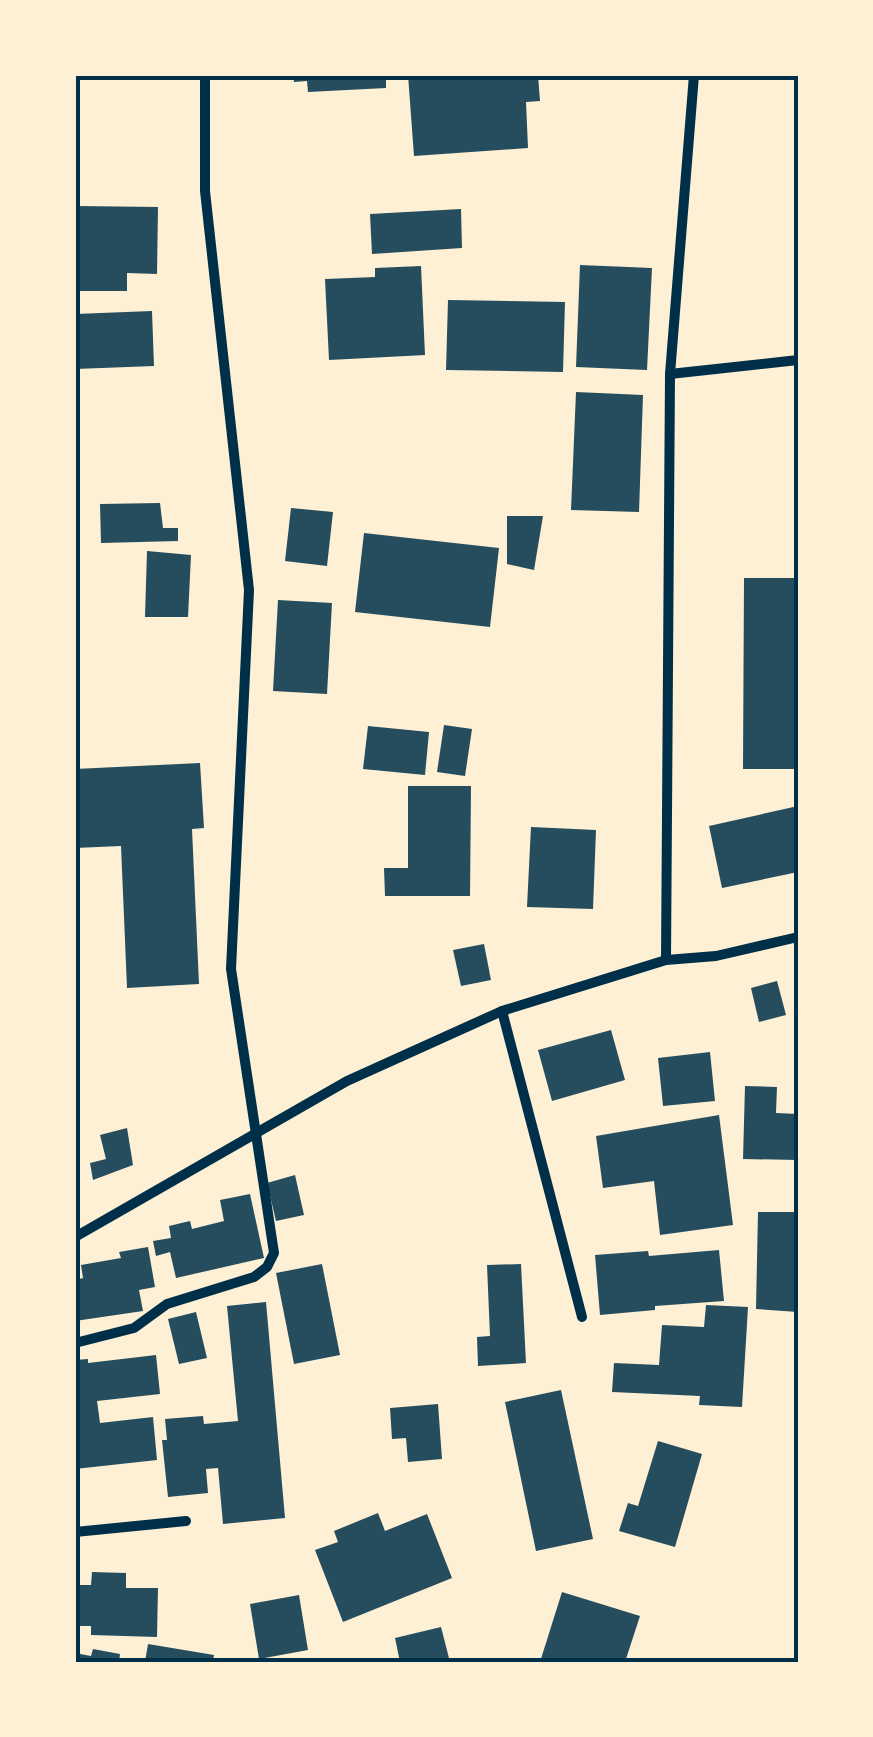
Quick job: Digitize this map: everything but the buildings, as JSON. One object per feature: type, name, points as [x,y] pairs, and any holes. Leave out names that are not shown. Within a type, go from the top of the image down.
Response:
[{"type":"street","points":[[75,1343],[134,1328],[167,1304],[254,1278],[267,1268],[274,1253],[231,969],[249,590],[206,191],[205,75]]},
{"type":"street","points":[[666,960],[670,374],[694,75]]},
{"type":"street","points":[[670,374],[798,360]]},
{"type":"street","points":[[75,1238],[347,1081],[502,1011],[666,960],[716,956],[798,937]]},
{"type":"street","points":[[502,1011],[582,1317]]},
{"type":"street","points":[[75,1532],[186,1521]]}]
